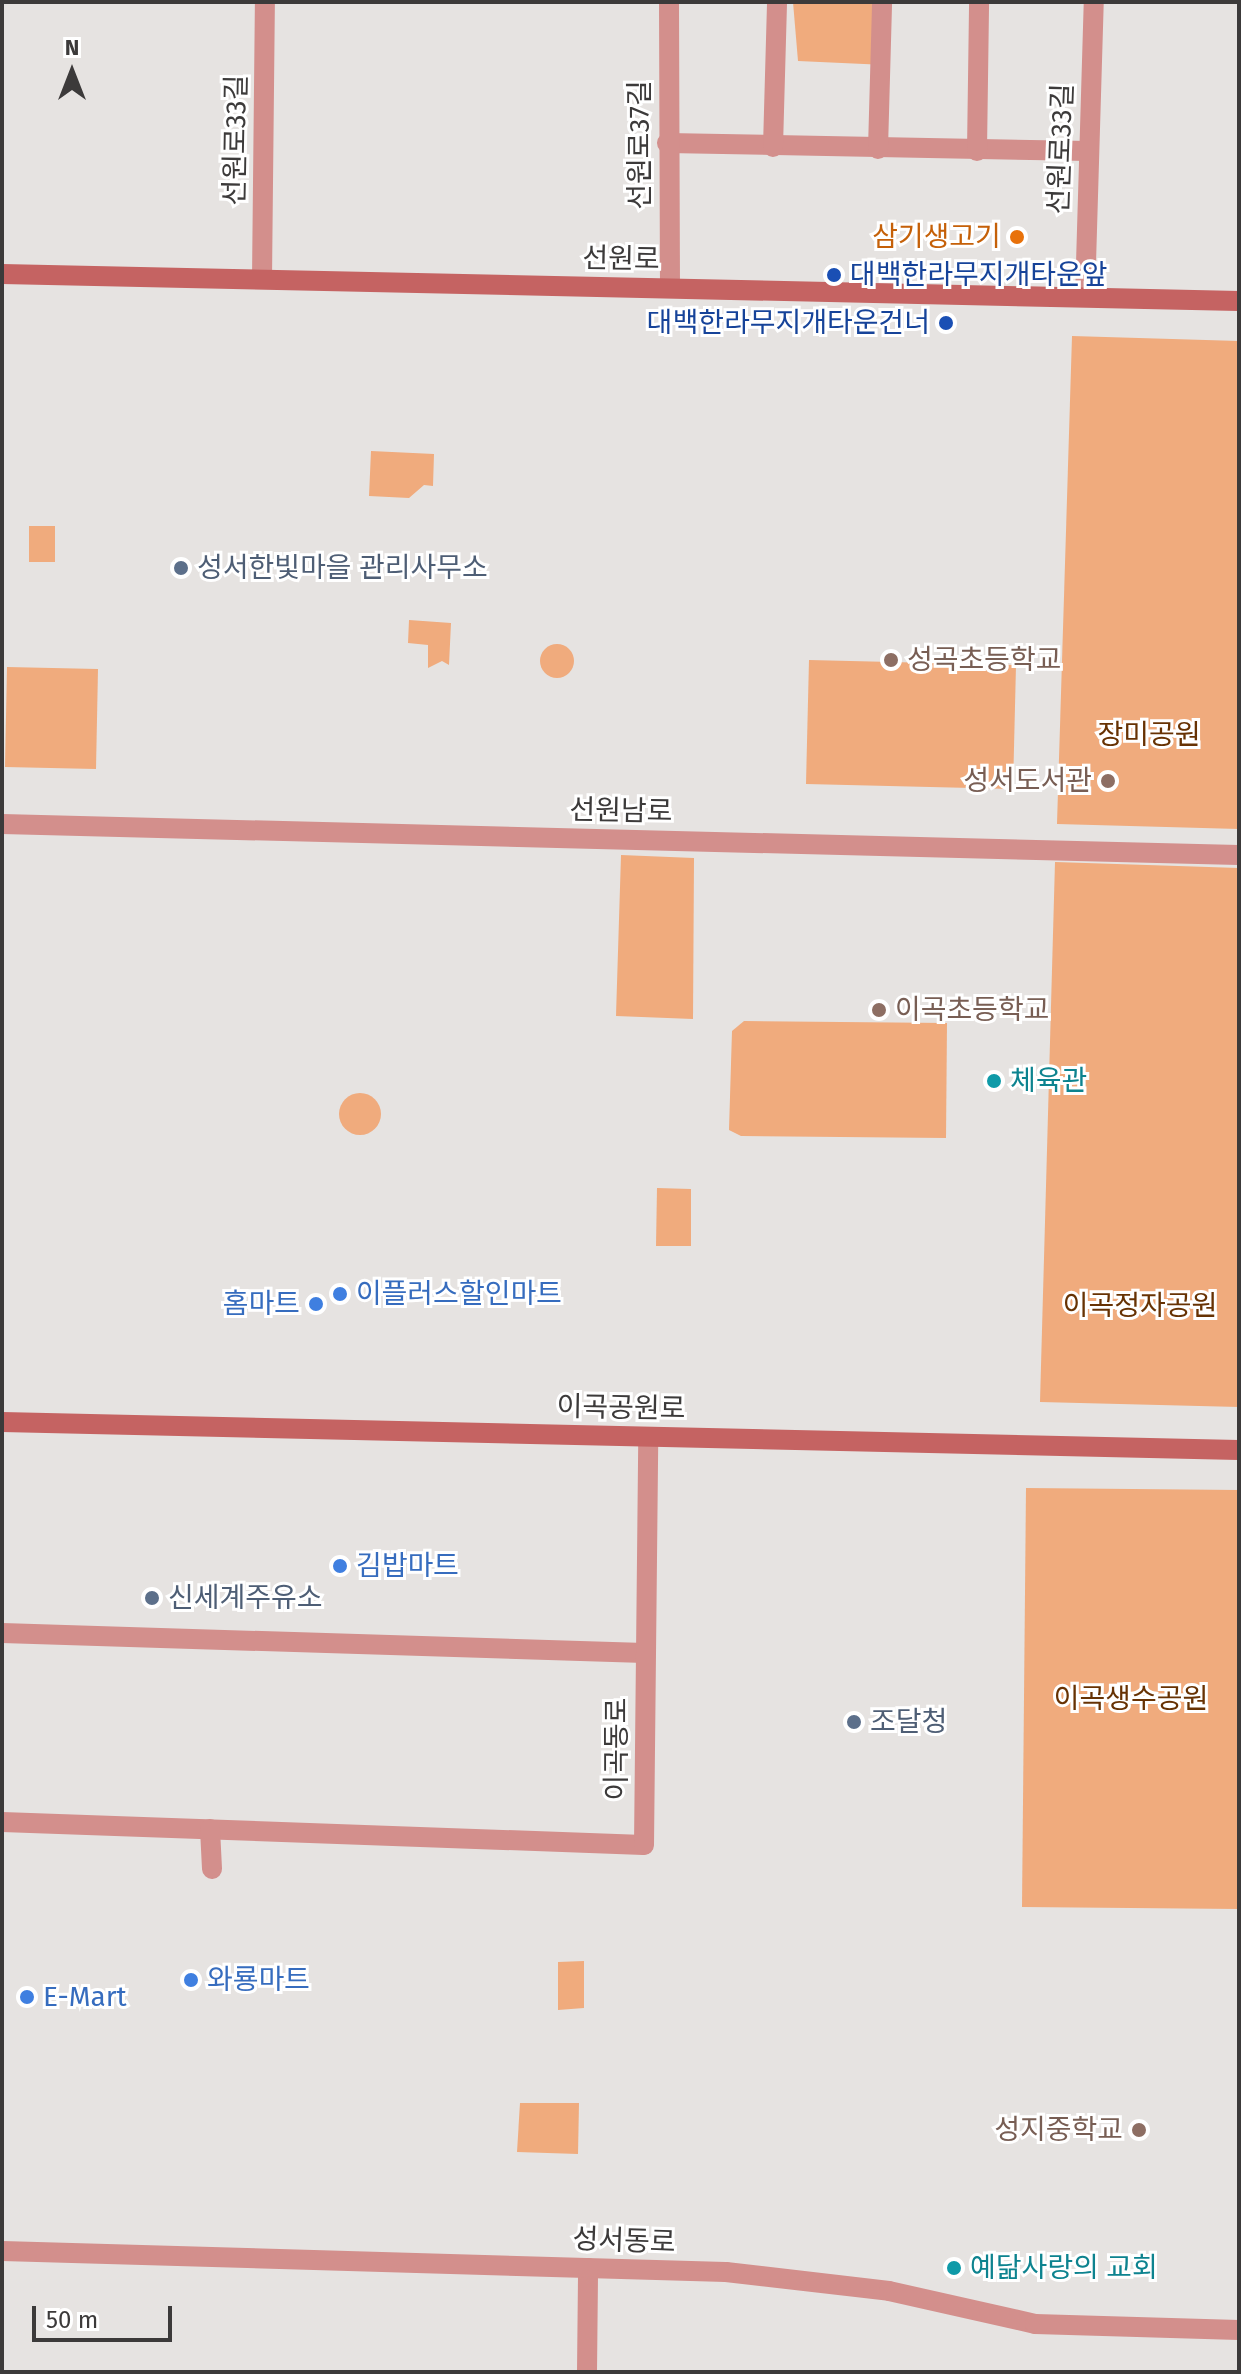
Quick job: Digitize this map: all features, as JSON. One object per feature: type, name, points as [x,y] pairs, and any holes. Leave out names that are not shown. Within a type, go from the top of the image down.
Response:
[{"type":"main road","name":"선원로","points":[[2,274],[1239,301]]},
{"type":"main road","name":"이곡공원로","points":[[2,1422],[1239,1450]]},
{"type":"street","name":"선원로33길","points":[[262,279],[265,2]]},
{"type":"street","name":"선원로37길","points":[[669,2],[667,143],[670,288]]},
{"type":"street","points":[[773,147],[777,2]]},
{"type":"street","points":[[878,149],[882,2]]},
{"type":"street","points":[[977,151],[979,2]]},
{"type":"street","name":"선원로33길","points":[[1085,297],[1094,2]]},
{"type":"street","points":[[667,143],[1089,151]]},
{"type":"street","name":"선원남로","points":[[2,824],[1239,855]]},
{"type":"street","points":[[2,1633],[645,1653],[648,1437]]},
{"type":"street","name":"이곡동로","points":[[2,1822],[644,1845],[645,1653]]},
{"type":"street","points":[[210,1829],[212,1869]]},
{"type":"street","name":"성서동로","points":[[2,2251],[726,2272],[889,2291],[1035,2324],[1239,2330]]},
{"type":"street","points":[[587,2372],[588,2268]]},
{"type":"green space","points":[[793,2],[882,2],[886,65],[798,61]]},
{"type":"green space","name":"장미공원","points":[[1072,336],[1239,341],[1239,829],[1057,824]]},
{"type":"green space","points":[[371,451],[434,454],[433,486],[424,485],[409,498],[369,496]]},
{"type":"green space","points":[[29,526],[55,526],[55,562],[29,562]]},
{"type":"green space","points":[[409,620],[451,623],[449,665],[442,661],[428,668],[428,645],[408,643]]},
{"type":"green space","points":[[557,644],[569,649],[574,661],[569,673],[557,678],[545,673],[540,661],[545,649]]},
{"type":"green space","points":[[809,660],[1016,665],[1013,789],[806,784]]},
{"type":"green space","points":[[7,667],[98,669],[96,769],[5,767]]},
{"type":"green space","points":[[621,855],[694,858],[693,1019],[616,1016]]},
{"type":"green space","name":"이곡정자공원","points":[[1055,862],[1239,868],[1239,1407],[1040,1402]]},
{"type":"green space","points":[[744,1021],[947,1023],[946,1138],[741,1136],[729,1130],[732,1031]]},
{"type":"green space","points":[[360,1093],[375,1099],[381,1114],[375,1129],[360,1135],[345,1129],[339,1114],[345,1099]]},
{"type":"green space","points":[[657,1188],[691,1189],[691,1246],[656,1246]]},
{"type":"green space","name":"이곡생수공원","points":[[1026,1488],[1239,1490],[1239,1909],[1022,1907]]},
{"type":"green space","points":[[584,1961],[584,2008],[558,2010],[558,1962]]},
{"type":"green space","points":[[520,2103],[579,2103],[578,2154],[517,2152]]},
{"type":"place","name":"삼기생고기","points":[[1017,237]]},
{"type":"place","name":"대백한라무지개타운앞","points":[[834,275]]},
{"type":"place","name":"대백한라무지개타운건너","points":[[946,323]]},
{"type":"place","name":"성서한빛마을 관리사무소","points":[[181,568]]},
{"type":"place","name":"성곡초등학교","points":[[891,660]]},
{"type":"place","name":"성서도서관","points":[[1108,781]]},
{"type":"place","name":"이곡초등학교","points":[[879,1010]]},
{"type":"place","name":"체육관","points":[[994,1081]]},
{"type":"place","name":"이플러스할인마트","points":[[340,1294]]},
{"type":"place","name":"홈마트","points":[[316,1304]]},
{"type":"place","name":"김밥마트","points":[[340,1566]]},
{"type":"place","name":"신세계주유소","points":[[152,1598]]},
{"type":"place","name":"조달청","points":[[854,1722]]},
{"type":"place","name":"와룡마트","points":[[191,1980]]},
{"type":"place","name":"E-Mart","points":[[27,1997]]},
{"type":"place","name":"성지중학교","points":[[1139,2130]]},
{"type":"place","name":"예닮사랑의 교회","points":[[954,2268]]}]
